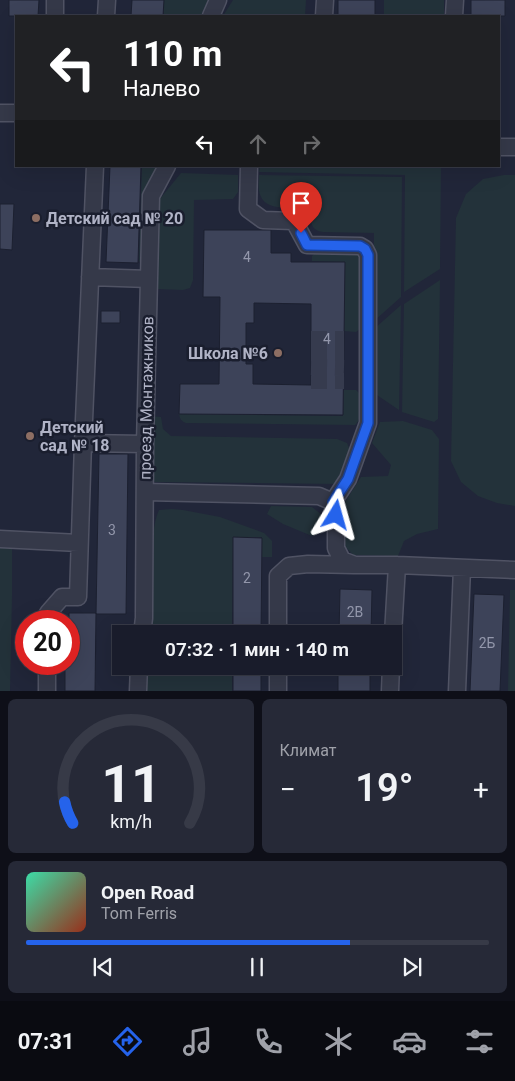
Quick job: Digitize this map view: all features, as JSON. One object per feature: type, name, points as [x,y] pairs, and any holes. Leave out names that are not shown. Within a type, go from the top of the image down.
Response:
[{"type":"street","points":[[54,15],[55,0]]},
{"type":"street","points":[[106,15],[107,0]]},
{"type":"street","points":[[211,15],[218,0]]},
{"type":"street","points":[[324,15],[325,0]]},
{"type":"street","points":[[454,0],[454,15]]},
{"type":"street","points":[[0,113],[15,113]]},
{"type":"street","points":[[500,147],[515,147]]},
{"type":"street","points":[[51,610],[62,597],[78,597],[82,443],[95,167]]},
{"type":"street","name":"проезд Монтажников","points":[[143,625],[144,492],[152,196],[167,167]]},
{"type":"street","points":[[249,167],[248,209],[262,220],[294,222],[307,245],[360,246],[365,249],[368,255],[368,423],[348,479],[333,502],[336,515],[336,548],[342,560],[355,565]]},
{"type":"street","points":[[90,277],[149,279]]},
{"type":"street","points":[[82,443],[145,444]]},
{"type":"street","points":[[144,492],[319,496],[333,502]]},
{"type":"street","points":[[0,539],[79,543]]},
{"type":"street","points":[[278,625],[278,576],[289,566],[308,564],[515,570]]},
{"type":"street","points":[[393,625],[396,566]]},
{"type":"street","points":[[457,691],[462,568]]},
{"type":"street","points":[[47,675],[47,691]]},
{"type":"street","points":[[138,691],[139,675]]},
{"type":"street","points":[[278,675],[278,691]]},
{"type":"street","points":[[390,691],[391,675]]},
{"type":"shaded area","points":[[164,0],[208,0],[201,15],[164,15]]},
{"type":"shaded area","points":[[233,0],[306,0],[305,15],[224,15]]},
{"type":"shaded area","points":[[384,0],[444,0],[444,15],[384,15]]},
{"type":"shaded area","points":[[142,167],[158,167],[148,191],[142,259],[139,262]]},
{"type":"shaded area","points":[[260,167],[441,167],[440,269],[404,292],[405,175],[259,172]]},
{"type":"shaded area","points":[[181,173],[238,175],[238,192],[233,199],[194,200],[193,280],[190,288],[183,290],[157,289],[159,200]]},
{"type":"shaded area","points":[[259,175],[402,177],[401,297],[374,321],[374,233],[318,231],[313,227],[308,210],[272,206],[267,203],[259,191]]},
{"type":"shaded area","points":[[515,175],[515,506],[497,503],[478,496],[461,482],[451,461],[456,218],[466,194],[483,179]]},
{"type":"shaded area","points":[[315,253],[357,254],[360,256],[361,328],[356,332],[344,331],[345,262],[312,261],[312,256]]},
{"type":"shaded area","points":[[440,280],[438,419],[434,422],[402,412],[404,304]]},
{"type":"shaded area","points":[[401,305],[399,410],[374,393],[374,329]]},
{"type":"shaded area","points":[[344,390],[356,390],[360,394],[360,415],[355,425],[186,423],[181,420],[179,414],[343,416]]},
{"type":"shaded area","points":[[149,416],[161,417],[163,429],[171,436],[337,439],[347,443],[351,453],[338,484],[155,482],[149,478]]},
{"type":"shaded area","points":[[403,421],[432,430],[439,439],[438,529],[417,534],[404,541],[398,556],[353,555],[344,545],[345,502],[361,477],[388,476],[391,465],[372,443],[380,422]]},
{"type":"shaded area","points":[[271,506],[312,507],[322,515],[322,532],[312,536],[283,524],[267,514]]},
{"type":"shaded area","points":[[159,510],[183,510],[220,517],[264,533],[272,541],[272,557],[262,557],[262,537],[233,537],[232,625],[150,625],[153,541],[155,522]]},
{"type":"shaded area","points":[[0,540],[12,546],[10,691],[0,691]]},
{"type":"shaded area","points":[[510,590],[515,590],[515,691],[508,691]]},
{"type":"shaded area","points":[[146,675],[232,675],[232,691],[146,691]]},
{"type":"building","points":[[9,0],[39,0],[38,15],[9,16]]},
{"type":"building","points":[[132,0],[164,0],[163,15],[131,15]]},
{"type":"building","points":[[338,0],[375,0],[375,15],[338,15]]},
{"type":"building","points":[[471,0],[505,0],[505,16],[471,15]]},
{"type":"building","points":[[110,167],[141,167],[138,263],[106,262]]},
{"type":"building","points":[[0,204],[14,204],[12,250],[0,249]]},
{"type":"building","points":[[204,230],[271,230],[271,253],[291,253],[291,262],[345,262],[343,415],[179,414],[180,384],[219,384],[220,297],[203,297]],"holes":[[[254,303],[311,304],[311,385],[253,384],[253,364],[246,364],[246,323],[254,323]]]},
{"type":"building","points":[[101,311],[120,311],[120,323],[101,323]]},
{"type":"building","points":[[99,454],[128,454],[126,614],[96,614]]},
{"type":"building","points":[[233,537],[262,538],[261,625],[233,625]]},
{"type":"building","points":[[340,589],[372,590],[371,625],[339,625]]},
{"type":"building","points":[[474,594],[504,595],[500,691],[470,691]]},
{"type":"building","points":[[80,613],[96,613],[95,691],[65,691],[65,675],[80,675]]},
{"type":"building","points":[[233,675],[261,675],[261,691],[233,691]]},
{"type":"building","points":[[338,675],[370,675],[370,691],[338,691]]},
{"type":"tunnel","points":[[311,339],[344,339]]},
{"type":"tunnel","points":[[311,353],[344,353]]},
{"type":"tunnel","points":[[311,367],[344,368]]},
{"type":"tunnel","points":[[311,381],[344,381]]},
{"type":"place","name":"Детский сад № 20","points":[[36,218]]},
{"type":"place","name":"Школа №6","points":[[278,353]]},
{"type":"place","name":"Детский сад № 18","points":[[30,436]]},
{"type":"route","points":[[301,233],[307,245],[360,246],[365,249],[368,255],[368,423],[348,479],[333,502],[336,515]]}]
